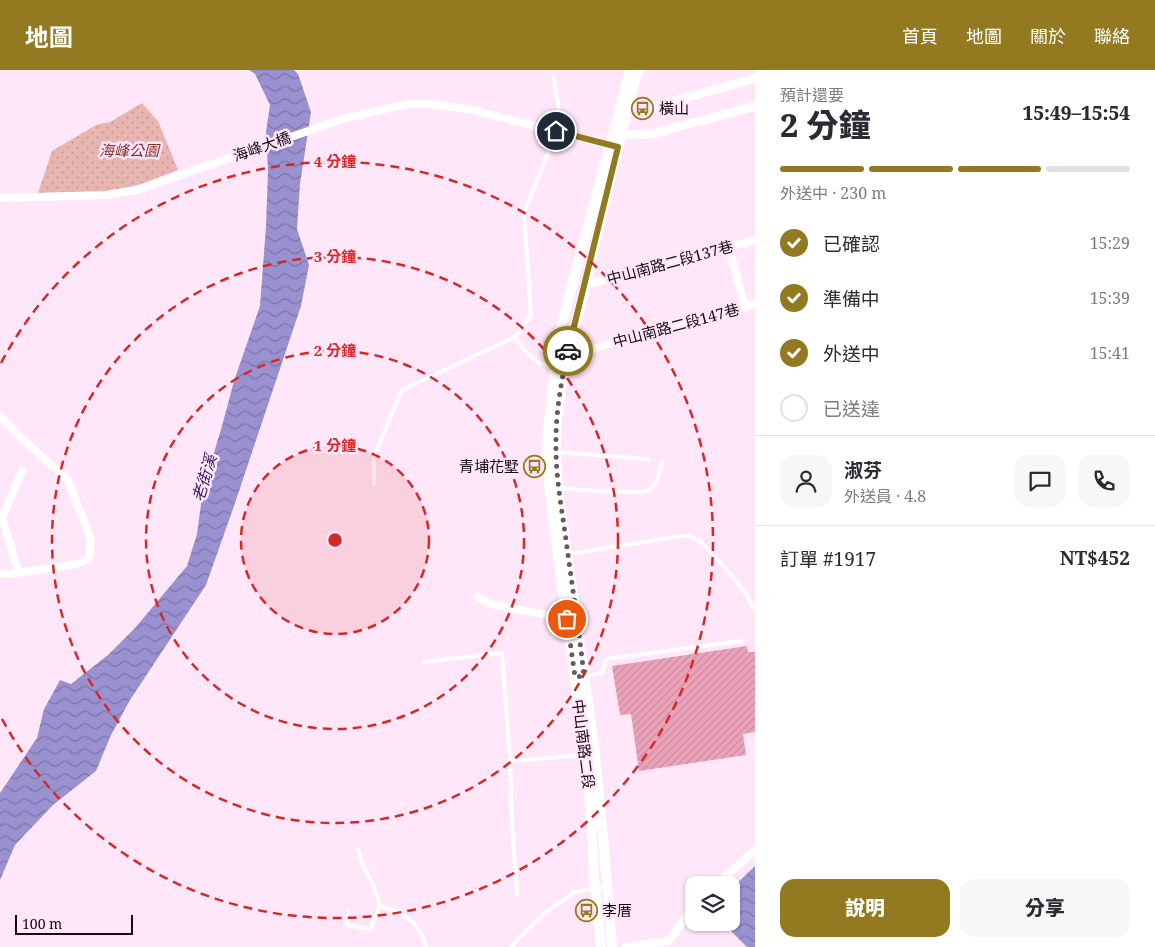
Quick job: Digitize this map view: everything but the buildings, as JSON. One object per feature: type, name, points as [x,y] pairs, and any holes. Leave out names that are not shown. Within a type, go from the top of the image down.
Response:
[{"type":"main road","name":"中山南路二段","points":[[612,947],[596,763],[567,619],[558,488],[548,430],[561,327],[634,72]]},
{"type":"main road","name":"中山南路二段","points":[[601,947],[579,677],[563,554],[550,495],[551,452],[556,431],[562,385],[615,141]]},
{"type":"street","points":[[623,110],[653,107],[755,78]]},
{"type":"street","name":"海峰大橋","points":[[0,198],[106,196],[137,190],[346,118],[407,104],[431,104],[473,110],[556,131],[615,141]]},
{"type":"street","points":[[615,141],[652,134],[755,106]]},
{"type":"street","name":"中山南路二段137巷","points":[[585,285],[755,240]]},
{"type":"street","points":[[728,248],[744,307]]},
{"type":"street","name":"中山南路二段147巷","points":[[568,353],[592,349],[755,304]]},
{"type":"street","points":[[0,416],[19,436],[68,480],[91,540],[89,558],[76,564],[10,574],[0,573]]},
{"type":"street","points":[[19,572],[2,518],[22,471]]},
{"type":"street","points":[[478,597],[490,604],[567,619]]},
{"type":"street","points":[[726,876],[755,850]]},
{"type":"street","points":[[626,947],[669,941],[685,919]]},
{"type":"lane","points":[[374,484],[374,456],[402,390],[515,338],[531,315],[524,213],[560,118],[554,77]]},
{"type":"lane","points":[[515,338],[525,351],[539,363],[556,366]]},
{"type":"lane","points":[[551,452],[648,459]]},
{"type":"lane","points":[[558,488],[648,491],[655,486],[662,462]]},
{"type":"lane","points":[[563,554],[690,536],[700,541],[726,569],[755,610]]},
{"type":"lane","points":[[579,677],[602,673],[606,659],[741,641]]},
{"type":"lane","points":[[424,662],[502,653],[517,894]]},
{"type":"lane","points":[[510,761],[585,755]]},
{"type":"lane","points":[[348,912],[347,925],[370,929],[380,906],[358,849]]},
{"type":"lane","points":[[512,947],[546,912],[575,892],[606,887]]},
{"type":"lane","points":[[380,906],[394,910],[412,920],[424,937],[426,947]]},
{"type":"green space","name":"海峰公園","points":[[142,103],[158,121],[178,170],[138,185],[104,192],[38,193],[52,151],[96,125],[110,122]]},
{"type":"water","points":[[249,70],[294,70],[298,74],[311,112],[300,184],[297,229],[309,265],[301,306],[206,585],[130,700],[111,735],[96,771],[53,805],[15,845],[0,880],[0,793],[37,738],[44,709],[60,680],[71,684],[108,655],[135,628],[187,566],[197,534],[203,489],[234,381],[260,306],[268,170],[266,132],[270,105],[255,74]]},
{"type":"water","points":[[755,866],[755,947],[747,947],[731,931],[740,931],[740,880]]},
{"type":"way so far","points":[[567,619],[575,677],[584,676],[558,488],[556,450],[556,431],[568,351]]},
{"type":"place","name":"橫山","points":[[643,109]]},
{"type":"place","name":"青埔花墅","points":[[535,467]]},
{"type":"place","name":"李厝","points":[[586,911]]},
{"type":"route","points":[[556,131],[618,147],[568,351]]},
{"type":"water label","name":"老街溪","points":[[204,478]]}]
